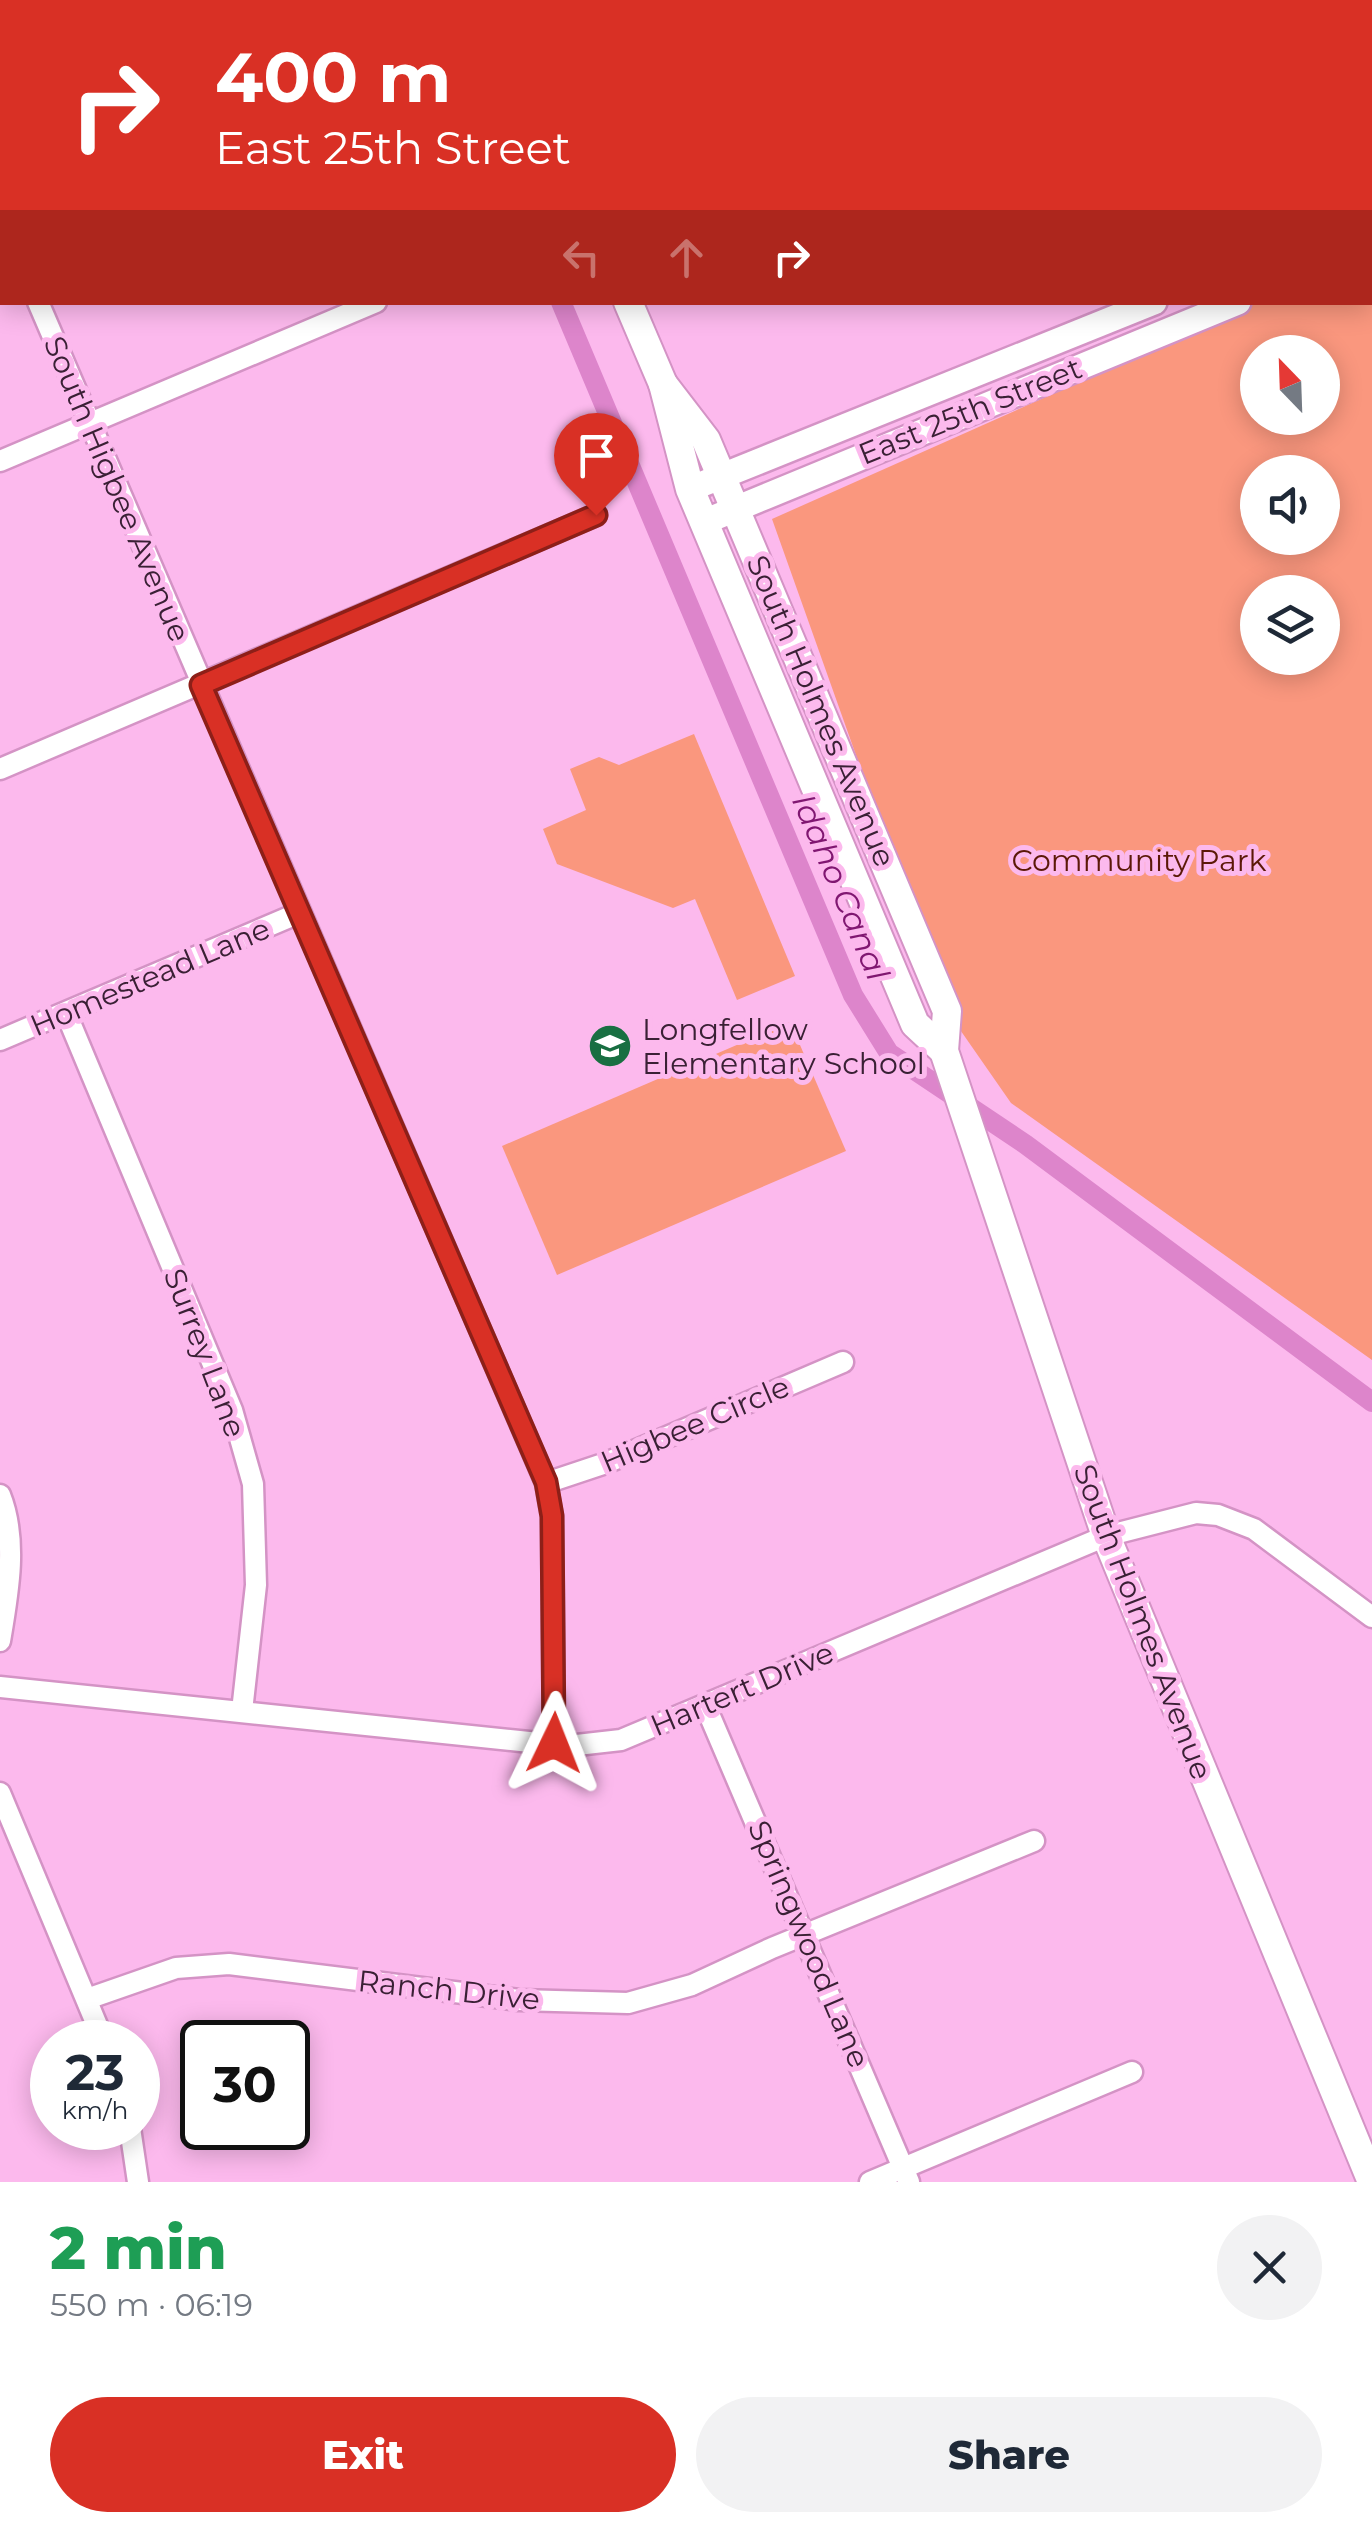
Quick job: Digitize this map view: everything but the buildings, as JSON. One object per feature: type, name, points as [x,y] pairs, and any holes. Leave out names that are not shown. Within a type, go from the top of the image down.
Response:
[{"type":"main road","name":"South Holmes Avenue","points":[[629,305],[663,384],[690,489],[915,1024],[944,1052]]},
{"type":"main road","name":"South Holmes Avenue","points":[[663,384],[706,440],[946,1011],[944,1052],[1106,1536],[1372,2182]]},
{"type":"street","name":"South Higbee Avenue","points":[[39,305],[546,1482],[552,1516],[554,1743]]},
{"type":"street","points":[[0,462],[369,305]]},
{"type":"street","name":"East 25th Street","points":[[690,489],[1147,305]]},
{"type":"street","name":"East 25th Street","points":[[704,522],[1231,305]]},
{"type":"street","points":[[0,769],[596,515]]},
{"type":"street","name":"Homestead Lane","points":[[0,1040],[299,913]]},
{"type":"street","name":"Surrey Lane","points":[[66,1012],[232,1410],[252,1484],[256,1586],[242,1711]]},
{"type":"street","name":"Higbee Circle","points":[[546,1482],[606,1463],[843,1362]]},
{"type":"street","points":[[0,1495],[10,1540],[10,1568],[0,1641]]},
{"type":"street","name":"Hartert Drive","points":[[0,1687],[568,1746],[621,1740],[706,1708],[1106,1536],[1196,1513],[1218,1515],[1254,1529],[1372,1617]]},
{"type":"street","name":"Springwood Lane","points":[[706,1708],[906,2176]]},
{"type":"street","points":[[0,1792],[95,2020]]},
{"type":"street","name":"Ranch Drive","points":[[86,1999],[176,1968],[229,1964],[519,2000],[628,2003],[692,1986],[1034,1841]]},
{"type":"street","points":[[870,2182],[906,2176],[1132,2072]]},
{"type":"street","points":[[133,2150],[138,2182]]},
{"type":"green space","name":"Community Park","points":[[1253,305],[1372,305],[1372,1360],[1011,1103],[947,1011],[772,519]]},
{"type":"green space","points":[[694,734],[795,976],[737,1000],[695,899],[673,908],[557,864],[543,829],[586,810],[570,769],[599,757],[619,765]]},
{"type":"green space","points":[[790,1022],[846,1151],[557,1275],[502,1146]]},
{"type":"waterway","name":"Idaho Canal","points":[[562,305],[853,995],[889,1053],[1025,1144],[1372,1402]]},
{"type":"place","name":"Longfellow Elementary School","points":[[610,1046]]},
{"type":"route","points":[[554,1743],[552,1516],[546,1482],[386,1120],[201,685],[596,515]]}]
